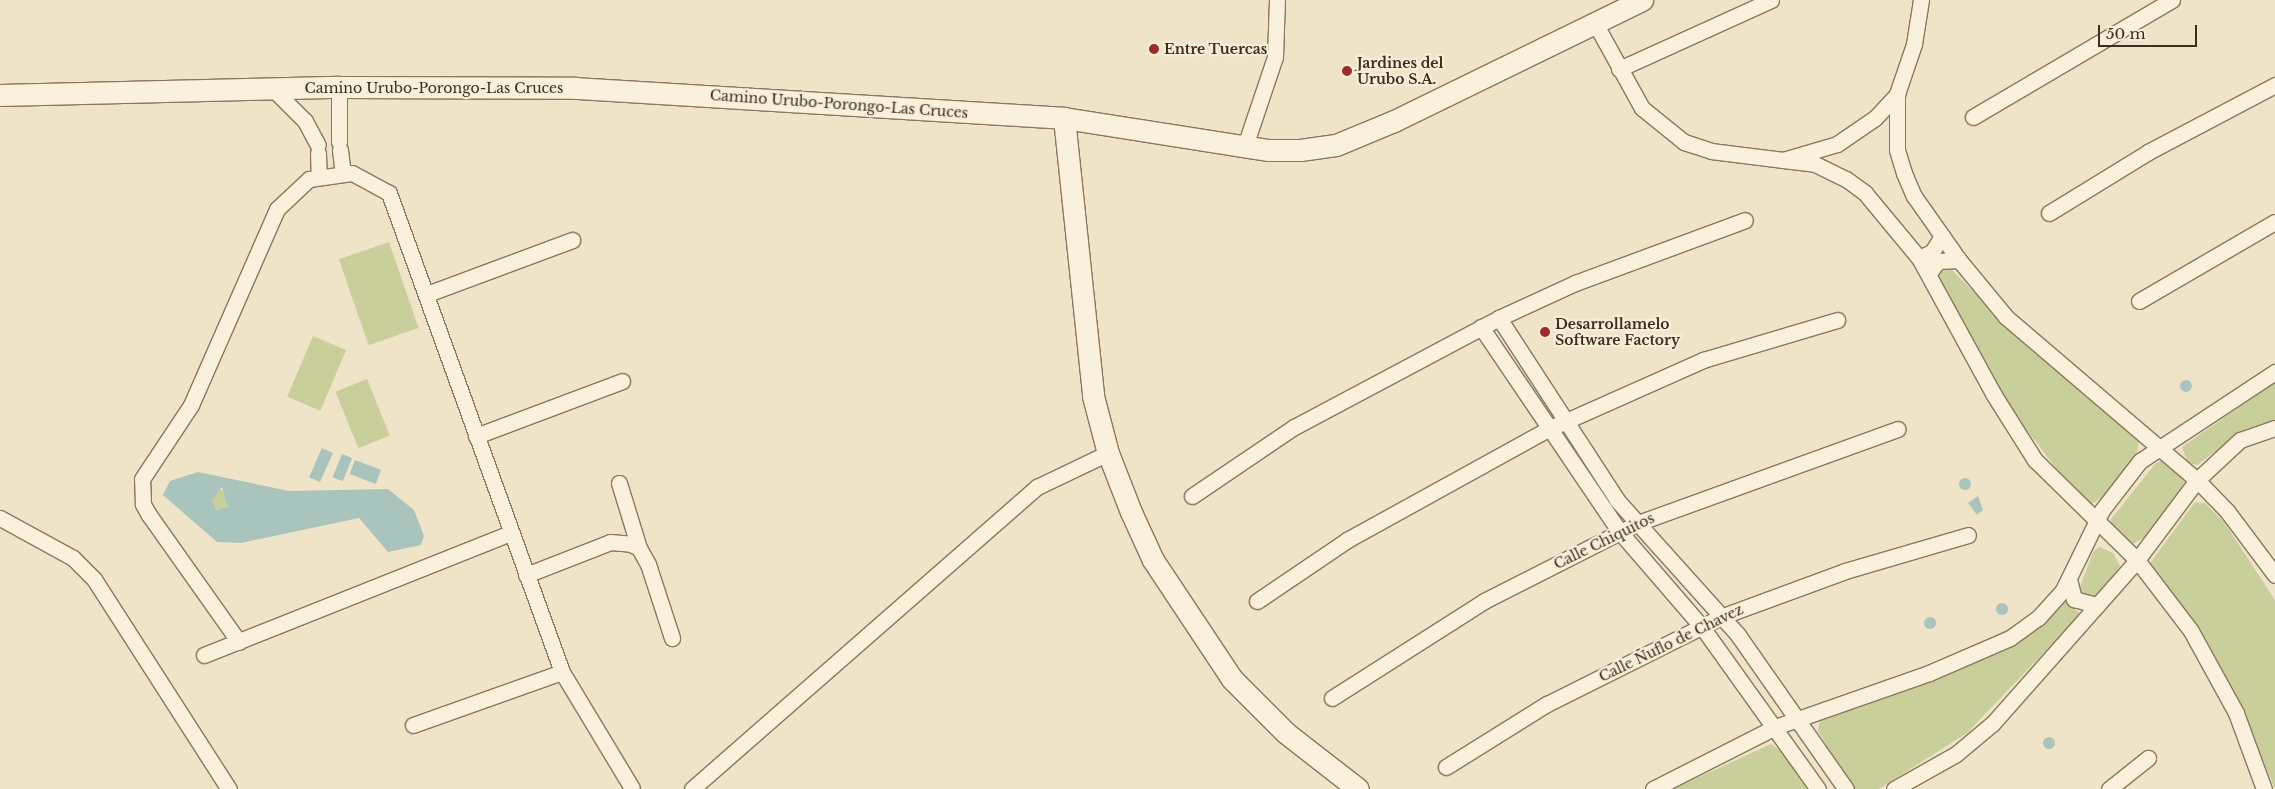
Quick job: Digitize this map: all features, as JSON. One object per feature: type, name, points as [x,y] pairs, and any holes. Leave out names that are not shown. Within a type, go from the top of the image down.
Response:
[{"type":"main road","name":"Camino Urubo-Porongo-Las Cruces","points":[[0,95],[339,87],[576,88],[1064,118],[1245,146],[1300,150],[1336,145],[1642,0]]},
{"type":"main road","points":[[1064,118],[1093,396],[1108,453],[1152,560],[1232,678],[1286,733],[1358,789]]},
{"type":"street","points":[[1245,146],[1275,57],[1277,0]]},
{"type":"street","points":[[1619,69],[1771,0]]},
{"type":"street","points":[[1921,0],[1914,44],[1897,94],[1897,150],[1904,174],[1942,236],[1959,260],[2006,317],[2163,447],[2227,511],[2275,575]]},
{"type":"street","points":[[1973,117],[2172,0]]},
{"type":"street","points":[[1595,23],[1642,108],[1684,142],[1711,151],[1815,164],[1846,179],[1865,193],[1919,258],[1929,273],[2012,427],[2058,487],[2095,524],[2137,560],[2191,631],[2236,713],[2264,789]]},
{"type":"street","points":[[2049,213],[2148,152],[2275,85]]},
{"type":"street","points":[[339,87],[340,146],[343,173]]},
{"type":"street","points":[[272,88],[305,121],[318,149],[319,176]]},
{"type":"street","points":[[1783,160],[1837,144],[1875,118],[1897,94]]},
{"type":"street","points":[[239,642],[149,515],[143,504],[142,479],[191,405],[278,209],[292,192],[319,176],[343,173],[372,180],[389,193],[510,533],[562,672],[632,788]]},
{"type":"street","points":[[1192,496],[1294,427],[1499,318],[1602,273],[1745,220]]},
{"type":"street","points":[[2139,301],[2275,222]]},
{"type":"street","points":[[1919,258],[1932,252],[1942,236]]},
{"type":"street","points":[[426,294],[572,240]]},
{"type":"street","points":[[1929,273],[1938,261],[1959,260]]},
{"type":"street","points":[[1499,318],[1566,420],[1638,523],[1723,616],[1800,717],[1846,789]]},
{"type":"street","points":[[1257,601],[1347,540],[1548,428],[1703,360],[1837,320]]},
{"type":"street","points":[[1481,327],[1620,532],[1702,627],[1818,789]]},
{"type":"street","points":[[1653,789],[1775,727],[1929,672],[2010,638],[2038,618],[2070,579],[2095,524],[2140,461],[2275,372]]},
{"type":"street","points":[[476,436],[622,381]]},
{"type":"street","points":[[1894,789],[1956,754],[1993,723],[2137,560],[2197,480],[2240,440],[2275,428]]},
{"type":"street","name":"Calle Chiquitos","points":[[1332,698],[1484,601],[1638,523],[1897,429]]},
{"type":"street","points":[[692,789],[1037,487],[1108,453]]},
{"type":"street","points":[[619,483],[672,638]]},
{"type":"street","points":[[0,518],[73,558],[94,579],[229,789]]},
{"type":"street","points":[[526,575],[620,541],[634,526]]},
{"type":"street","points":[[204,655],[510,533]]},
{"type":"street","name":"Calle Ñuflo de Chavez","points":[[1446,767],[1547,704],[1723,616],[1845,571],[1968,535]]},
{"type":"street","points":[[620,541],[640,548]]},
{"type":"street","points":[[2070,579],[2074,599],[2097,605]]},
{"type":"street","points":[[413,725],[562,672]]},
{"type":"street","points":[[2109,789],[2148,758]]},
{"type":"green space","points":[[389,242],[419,328],[369,345],[339,259]]},
{"type":"green space","points":[[1946,264],[2032,351],[2139,441],[2137,453],[2105,495],[2092,504],[2079,499],[2008,405],[1937,277]]},
{"type":"green space","points":[[313,336],[346,350],[320,411],[287,397]]},
{"type":"green space","points":[[367,379],[390,436],[358,448],[335,392]]},
{"type":"green space","points":[[2275,382],[2275,421],[2241,432],[2197,465],[2188,463],[2182,447]]},
{"type":"green space","points":[[2163,460],[2184,479],[2183,492],[2154,531],[2133,544],[2111,525],[2111,519],[2156,463]]},
{"type":"green space","points":[[220,490],[227,493],[230,500],[227,507],[220,510],[213,507],[210,500],[213,493]]},
{"type":"green space","points":[[2195,502],[2205,503],[2224,522],[2275,600],[2275,789],[2232,687],[2150,563]]},
{"type":"green space","points":[[2099,547],[2113,553],[2120,566],[2094,602],[2078,592],[2093,552]]},
{"type":"green space","points":[[2065,602],[2081,614],[1967,733],[1879,789],[1856,789],[1845,777],[1818,731],[1820,720],[1828,714]]},
{"type":"green space","points":[[1771,744],[1784,753],[1811,789],[1673,789]]},
{"type":"water","points":[[2184,380],[2188,380],[2192,386],[2188,392],[2184,392],[2180,388],[2180,384]]},
{"type":"water","points":[[322,448],[333,453],[320,482],[309,477]]},
{"type":"water","points":[[342,454],[352,458],[343,481],[333,477]]},
{"type":"water","points":[[355,460],[381,470],[376,484],[350,474]]},
{"type":"water","points":[[198,472],[289,491],[388,489],[414,510],[424,536],[421,545],[388,552],[359,518],[241,543],[217,542],[163,495],[170,481]],"holes":[[[222,487],[228,507],[216,510],[212,501]]]},
{"type":"water","points":[[1967,478],[1970,479],[1970,489],[1963,490],[1960,489],[1959,482],[1960,479]]},
{"type":"water","points":[[1978,496],[1983,510],[1977,515],[1968,503]]},
{"type":"water","points":[[2000,603],[2004,603],[2008,609],[2004,615],[2000,615],[1996,611],[1996,607]]},
{"type":"water","points":[[1932,617],[1935,618],[1935,628],[1928,629],[1925,628],[1924,621],[1925,618]]},
{"type":"water","points":[[2047,737],[2051,737],[2055,743],[2051,749],[2047,749],[2043,745],[2043,741]]},
{"type":"place","name":"Entre Tuercas","points":[[1154,49]]},
{"type":"place","name":"Jardines del Urubo S.A.","points":[[1347,71]]},
{"type":"place","name":"Desarrollamelo Software Factory","points":[[1545,332]]}]
